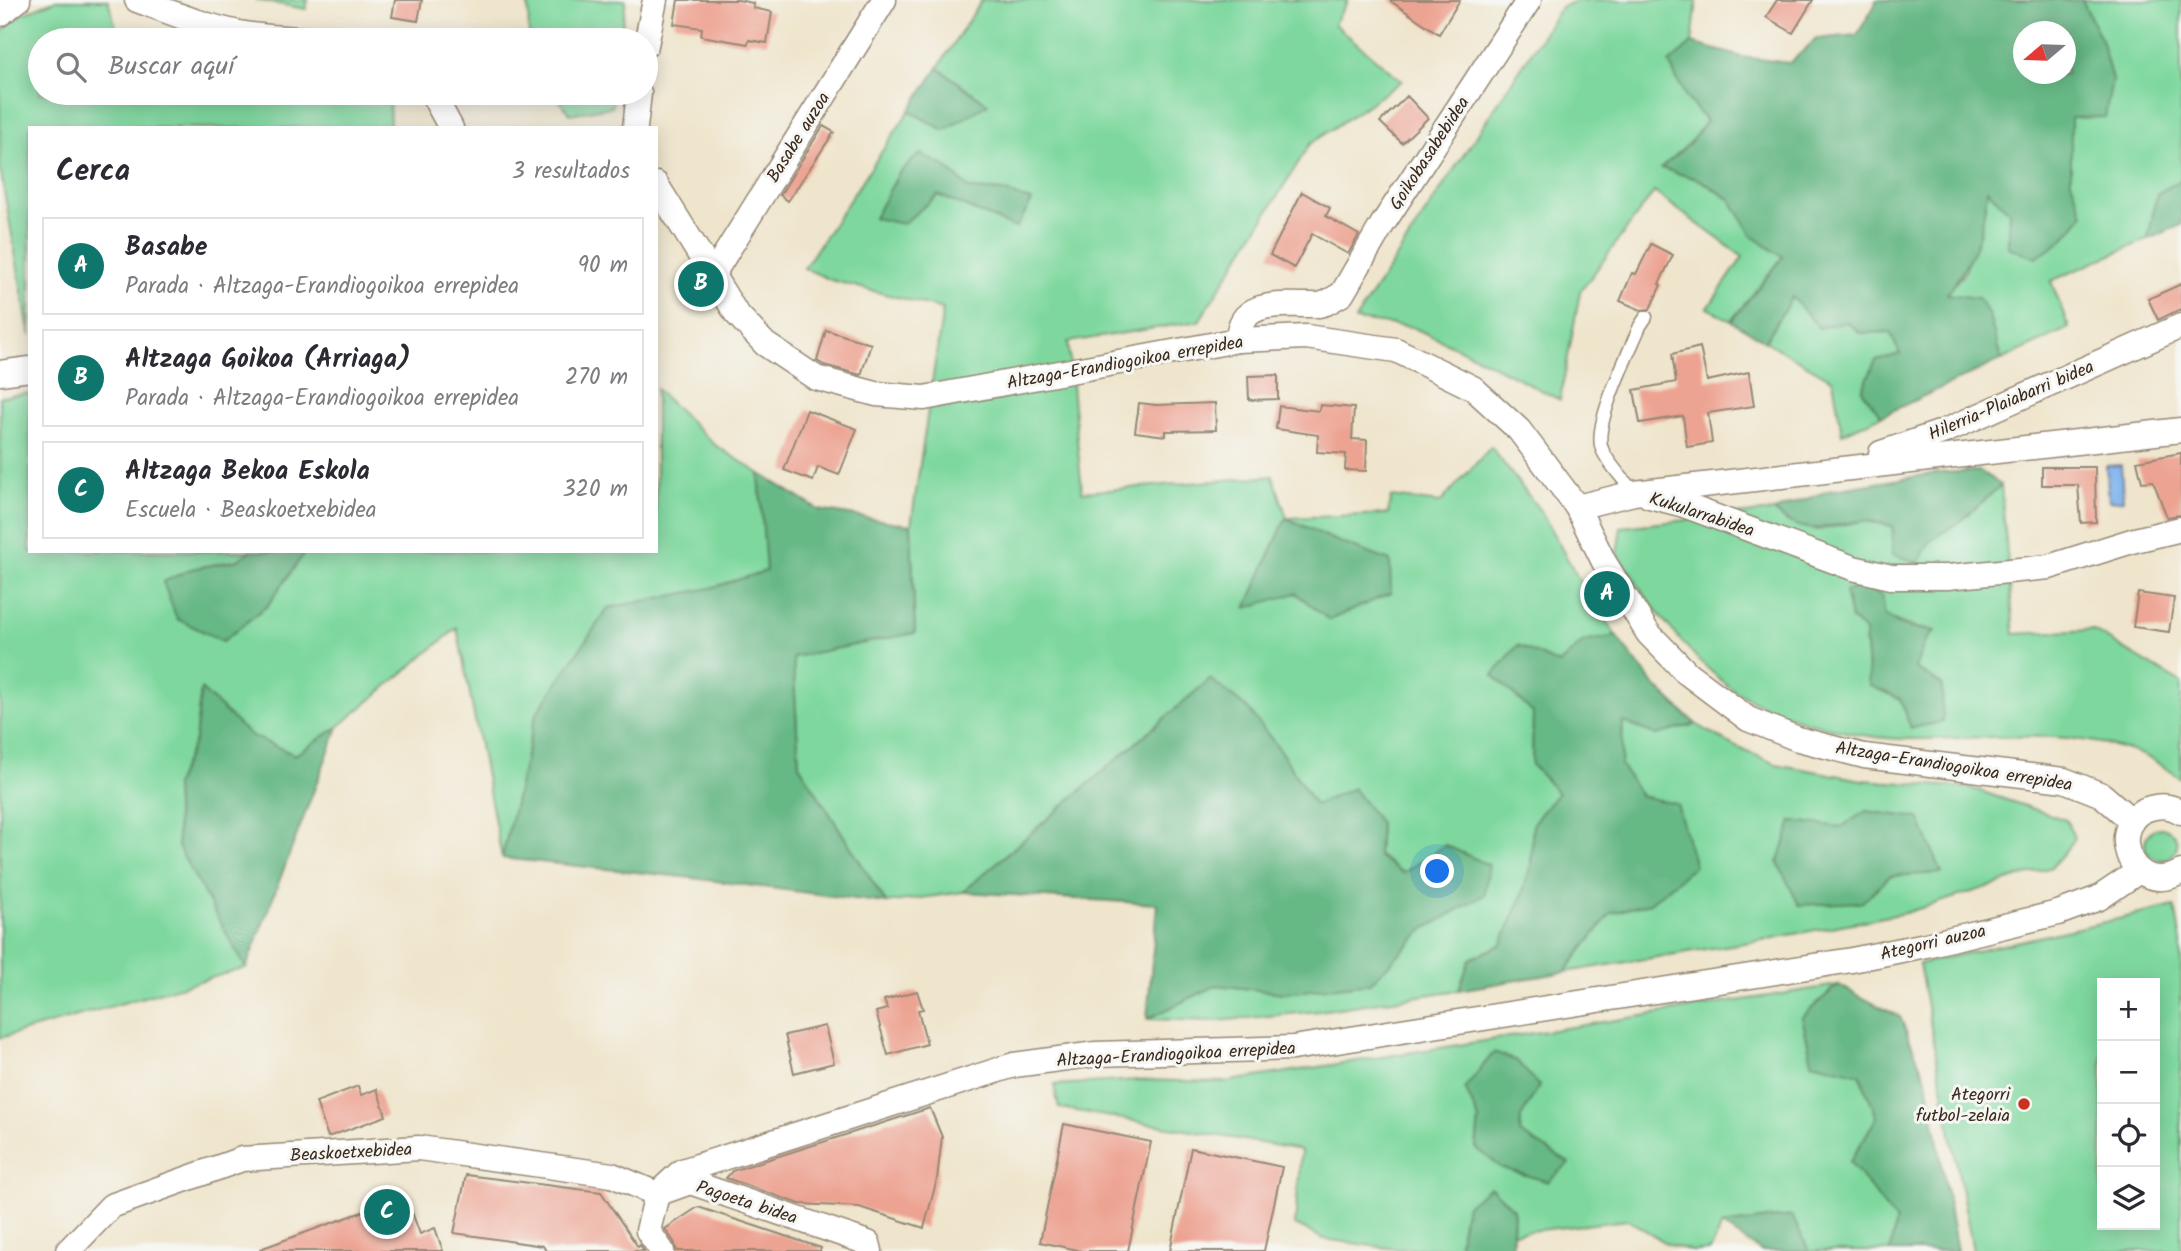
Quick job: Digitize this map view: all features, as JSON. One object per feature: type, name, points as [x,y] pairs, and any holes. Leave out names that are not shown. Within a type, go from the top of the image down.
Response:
[{"type":"street","points":[[0,14],[18,0]]},
{"type":"street","points":[[137,0],[217,28]]},
{"type":"street","points":[[649,28],[655,0]]},
{"type":"street","name":"Basabe auzoa","points":[[713,274],[884,0]]},
{"type":"street","name":"Goikobasabebidea","points":[[1238,340],[1238,327],[1242,319],[1256,309],[1326,303],[1342,294],[1382,225],[1530,0]]},
{"type":"street","points":[[439,105],[450,126]]},
{"type":"street","points":[[635,126],[638,105]]},
{"type":"street","name":"Altzaga-Erandiogoikoa errepidea","points":[[658,187],[736,313],[765,344],[816,378],[876,394],[924,398],[1238,340],[1306,337],[1396,350],[1473,388],[1519,430],[1577,507],[1604,562],[1648,632],[1687,673],[1748,719],[1798,739],[1864,756],[2064,780],[2102,795],[2132,821]]},
{"type":"street","name":"Hilerria-Plaiabarri bidea","points":[[1837,468],[1945,431],[2181,326]]},
{"type":"street","points":[[0,373],[28,369]]},
{"type":"street","name":"Kukularrabidea","points":[[1634,493],[2181,430]]},
{"type":"street","points":[[1577,507],[1634,493]]},
{"type":"street","name":"Kukularrabidea","points":[[1634,493],[1684,505],[1853,568],[1891,577],[1948,577],[2049,567],[2135,540],[2181,529]]},
{"type":"street","points":[[2181,813],[2164,806],[2152,807],[2141,812],[2127,831],[2127,853],[2139,871],[2161,878],[2181,872]]},
{"type":"street","name":"Ategorri auzoa","points":[[1716,982],[1902,950],[2058,913],[2099,898],[2139,871]]},
{"type":"street","name":"Altzaga-Erandiogoikoa errepidea","points":[[657,1194],[682,1171],[1014,1065],[1096,1054],[1293,1048],[1716,982]]},
{"type":"street","name":"Beaskoetxebidea","points":[[68,1251],[111,1206],[242,1159],[419,1148],[612,1175],[657,1194]]},
{"type":"street","name":"Pagoeta bidea","points":[[657,1194],[690,1182],[868,1243],[870,1251]]},
{"type":"street","points":[[657,1194],[648,1231],[662,1251]]},
{"type":"lane","points":[[1634,493],[1602,449],[1599,435],[1608,402],[1646,317]]},
{"type":"green space","points":[[56,0],[108,0],[116,28],[28,28],[28,105],[389,105],[390,126],[28,126],[28,325],[0,168],[0,33],[19,15]]},
{"type":"green space","points":[[256,0],[308,0],[306,9]]},
{"type":"green space","points":[[528,0],[626,0],[622,28],[529,28]]},
{"type":"green space","points":[[982,0],[1348,0],[1334,24],[1402,81],[1310,144],[1199,321],[1068,342],[1082,492],[1273,476],[1287,518],[1388,514],[1391,497],[1440,503],[1491,447],[1541,512],[1578,578],[1616,636],[1583,642],[1559,665],[1533,713],[1532,765],[1559,793],[1533,824],[1531,865],[1520,902],[1501,945],[1470,959],[1459,990],[1319,1011],[1217,1021],[1147,1019],[1217,985],[1284,993],[1370,983],[1423,930],[1483,895],[1445,846],[1403,873],[1378,855],[1380,823],[1315,805],[1277,746],[1210,679],[963,892],[886,903],[799,765],[793,657],[915,633],[911,525],[943,309],[831,280],[804,268],[909,111],[944,130],[987,103],[938,68]],"holes":[[[945,166],[970,189],[1003,191],[1016,228],[937,195]],[[1287,518],[1334,540],[1247,607]]]},
{"type":"green space","points":[[1579,0],[1697,0],[1692,43],[1669,63],[1686,97],[1706,121],[1690,143],[1662,168],[1700,180],[1731,200],[1752,236],[1783,257],[1731,321],[1708,308],[1743,257],[1654,192],[1580,292],[1560,400],[1412,327],[1355,320],[1561,7]]},
{"type":"green space","points":[[1876,0],[2082,0],[2101,39],[2112,80],[2105,117],[2071,118],[2071,181],[2083,215],[2062,241],[2036,258],[2008,247],[2009,211],[1987,190],[1983,221],[1976,245],[1947,294],[1978,298],[1989,315],[2001,360],[1881,416],[1862,390],[1876,360],[1900,354],[1890,332],[1860,333],[1847,322],[1819,328],[1792,297],[1765,341],[1731,321],[1783,257],[1752,236],[1731,200],[1700,180],[1661,168],[1690,143],[1706,121],[1686,97],[1669,63],[1692,43],[1742,57],[1790,63],[1816,39],[1857,35]]},
{"type":"green space","points":[[2082,0],[2181,0],[2181,180],[2157,194],[2148,239],[2051,281],[2069,328],[2001,360],[1989,316],[1947,294],[1966,270],[1987,189],[2009,211],[2008,246],[2083,215],[2071,181],[2071,118],[2101,39]]},
{"type":"green space","points":[[938,68],[988,104],[944,130],[909,111]]},
{"type":"green space","points":[[563,105],[612,105],[612,107],[570,114]]},
{"type":"green space","points":[[920,154],[945,166],[970,189],[1003,191],[1032,201],[1016,228],[938,195],[903,224],[874,218],[899,173]]},
{"type":"green space","points":[[2181,180],[2181,225],[2148,239],[2157,194]]},
{"type":"green space","points":[[1792,297],[1847,322],[1861,333],[1890,332],[1900,354],[1862,390],[1881,416],[1842,434],[1833,380],[1765,341]]},
{"type":"green space","points":[[658,391],[715,445],[759,473],[766,571],[711,588],[536,714],[502,858],[457,628],[338,727],[295,755],[250,735],[201,690],[195,740],[175,785],[178,846],[246,968],[0,1038],[0,397],[28,393],[28,553],[247,553],[238,560],[191,569],[293,553],[658,553]]},
{"type":"green space","points":[[1980,471],[2001,485],[1961,521],[1930,541],[1918,563],[1892,554],[1893,526],[1865,521],[1806,528],[1786,520],[1774,511],[1828,491],[1937,473]]},
{"type":"green space","points":[[759,473],[819,510],[911,525],[915,633],[793,657],[799,765],[886,903],[684,877],[502,858],[536,714],[608,608],[711,588],[766,571]]},
{"type":"green space","points":[[2001,485],[2014,634],[2092,630],[2181,683],[2181,778],[2145,756],[2086,740],[2027,736],[1886,738],[1836,730],[1784,714],[1739,693],[1706,667],[1665,621],[1617,554],[1621,527],[1774,511],[1787,522],[1818,530],[1863,521],[1893,526],[1930,541],[1961,521]],"holes":[[[1846,591],[1898,622],[1935,631],[1925,641],[1900,699],[1869,685],[1865,632],[1851,619]]]},
{"type":"green space","points":[[1286,518],[1390,561],[1391,593],[1329,620],[1296,593],[1246,608]]},
{"type":"green space","points":[[247,553],[305,553],[268,605],[223,641],[177,619],[163,582],[191,569],[238,560]]},
{"type":"green space","points":[[1862,587],[1882,595],[1885,617],[1909,628],[1935,631],[1925,641],[1915,668],[1942,685],[1943,722],[1911,728],[1900,699],[1869,685],[1865,632],[1851,619],[1845,591]]},
{"type":"green space","points":[[1616,636],[1656,687],[1696,724],[1657,735],[1623,722],[1621,765],[1641,796],[1677,804],[1695,866],[1650,903],[1611,913],[1565,972],[1459,990],[1470,959],[1501,945],[1520,902],[1531,865],[1533,823],[1558,793],[1532,765],[1533,713],[1493,675],[1518,645],[1559,664],[1583,642]]},
{"type":"green space","points":[[1210,679],[1247,708],[1277,746],[1315,805],[1353,788],[1380,823],[1378,856],[1403,873],[1445,845],[1489,865],[1484,895],[1423,930],[1370,983],[1284,993],[1217,985],[1147,1019],[1157,904],[963,892]]},
{"type":"green space","points":[[201,689],[250,735],[295,755],[338,727],[246,968],[178,847],[175,785],[195,740]]},
{"type":"green space","points":[[1623,722],[1657,735],[1696,724],[1734,746],[1776,764],[1862,780],[1971,788],[2066,820],[2075,839],[2052,867],[1905,913],[1768,939],[1565,972],[1611,913],[1650,903],[1641,796],[1621,765]],"holes":[[[1792,821],[1841,827],[1890,876],[1862,902]]]},
{"type":"green space","points":[[1866,811],[1919,818],[1942,873],[1890,876],[1862,902],[1799,905],[1778,863],[1792,821],[1841,827]]},
{"type":"green space","points":[[2161,828],[2172,833],[2177,844],[2172,855],[2161,860],[2150,855],[2145,844],[2150,833]]},
{"type":"green space","name":"Ategorri futbol-zelaia","points":[[2175,906],[2181,942],[2181,1251],[1973,1251],[1919,964]]},
{"type":"green space","points":[[1838,985],[1802,1017],[1860,1074],[1877,1117],[1850,1162],[1896,1221],[1890,1251],[1809,1251],[1791,1216],[1722,1225],[1710,1251],[1691,1251],[1668,1244],[1628,1220],[1513,1233],[1514,1209],[1466,1206],[1458,1248],[1395,1249],[1324,1239],[1295,1225],[1301,1150],[1059,1108],[1054,1085],[1139,1080],[1224,1082]],"holes":[[[1538,1086],[1521,1117],[1520,1133],[1568,1163],[1476,1148],[1479,1120]]]},
{"type":"green space","points":[[1838,985],[1900,1017],[1927,1081],[1957,1251],[1890,1251],[1896,1221],[1850,1162],[1877,1117],[1860,1074],[1812,1062],[1802,1017]]},
{"type":"green space","points":[[1494,1052],[1517,1061],[1539,1086],[1521,1117],[1520,1133],[1569,1163],[1548,1182],[1502,1168],[1476,1148],[1479,1120],[1465,1088]]},
{"type":"green space","points":[[1490,1187],[1514,1209],[1512,1251],[1462,1251],[1458,1248],[1466,1206]]},
{"type":"green space","points":[[1792,1216],[1809,1251],[1761,1251],[1722,1225]]},
{"type":"water","points":[[2121,465],[2123,500],[2109,501],[2106,466]]},
{"type":"building","points":[[395,0],[422,0],[418,21],[392,17]]},
{"type":"building","points":[[678,0],[738,0],[753,3],[753,8],[772,12],[767,43],[749,40],[748,44],[701,36],[702,28],[674,24]]},
{"type":"building","points":[[1389,0],[1460,0],[1439,34]]},
{"type":"building","points":[[1777,0],[1813,0],[1793,33],[1766,17]]},
{"type":"building","points":[[1407,96],[1428,118],[1402,143],[1380,122]]},
{"type":"building","points":[[823,126],[834,132],[788,201],[780,195]]},
{"type":"building","points":[[1302,192],[1330,208],[1326,216],[1359,235],[1348,254],[1312,234],[1294,268],[1270,255]]},
{"type":"building","points":[[1651,244],[1673,255],[1650,309],[1641,310],[1620,301],[1632,273],[1636,274]]},
{"type":"building","points":[[2181,284],[2181,309],[2158,320],[2148,299]]},
{"type":"building","points":[[826,330],[871,344],[861,375],[817,361]]},
{"type":"building","points":[[1700,347],[1707,381],[1749,372],[1754,406],[1708,413],[1712,443],[1687,447],[1683,416],[1640,423],[1634,390],[1676,382],[1672,354]]},
{"type":"building","points":[[1278,375],[1278,399],[1249,400],[1248,376]]},
{"type":"building","points":[[1139,403],[1215,403],[1216,430],[1166,431],[1166,436],[1135,432]]},
{"type":"building","points":[[1320,405],[1354,408],[1352,439],[1367,440],[1366,471],[1345,470],[1346,454],[1317,452],[1318,435],[1276,429],[1279,406],[1319,411]]},
{"type":"building","points":[[807,410],[857,429],[839,475],[818,467],[813,481],[784,470]]},
{"type":"building","points":[[2181,453],[2181,515],[2167,517],[2153,481],[2142,482],[2137,461]]},
{"type":"building","points":[[2042,467],[2095,467],[2096,522],[2081,523],[2078,485],[2042,485]]},
{"type":"building","points":[[2138,593],[2174,598],[2169,632],[2133,627]]},
{"type":"building","points":[[917,991],[923,1009],[918,1010],[927,1044],[888,1055],[876,1012],[887,1009],[884,1000]]},
{"type":"building","points":[[825,1026],[834,1063],[794,1073],[785,1035]]},
{"type":"building","points":[[358,1086],[361,1095],[377,1089],[386,1116],[328,1137],[316,1102]]},
{"type":"building","points":[[930,1108],[942,1137],[937,1179],[924,1228],[859,1207],[800,1204],[726,1178],[732,1171]]},
{"type":"building","points":[[1064,1124],[1151,1142],[1128,1251],[1082,1251],[1040,1242]]},
{"type":"building","points":[[1191,1148],[1282,1167],[1264,1251],[1170,1251]]},
{"type":"building","points":[[466,1175],[601,1192],[638,1247],[640,1245],[644,1251],[546,1251],[543,1246],[454,1233]]},
{"type":"building","points":[[406,1196],[420,1234],[435,1228],[443,1251],[260,1251],[260,1249]]},
{"type":"building","points":[[698,1207],[821,1248],[820,1251],[677,1251],[665,1229]]},
{"type":"place","name":"Altzaga Goikoa (Arriaga)","points":[[701,284]]},
{"type":"place","name":"Basabe","points":[[1607,594]]},
{"type":"place","name":"Ategorri futbol-zelaia","points":[[2024,1104]]},
{"type":"place","name":"Altzaga Bekoa Eskola","points":[[387,1212]]}]
